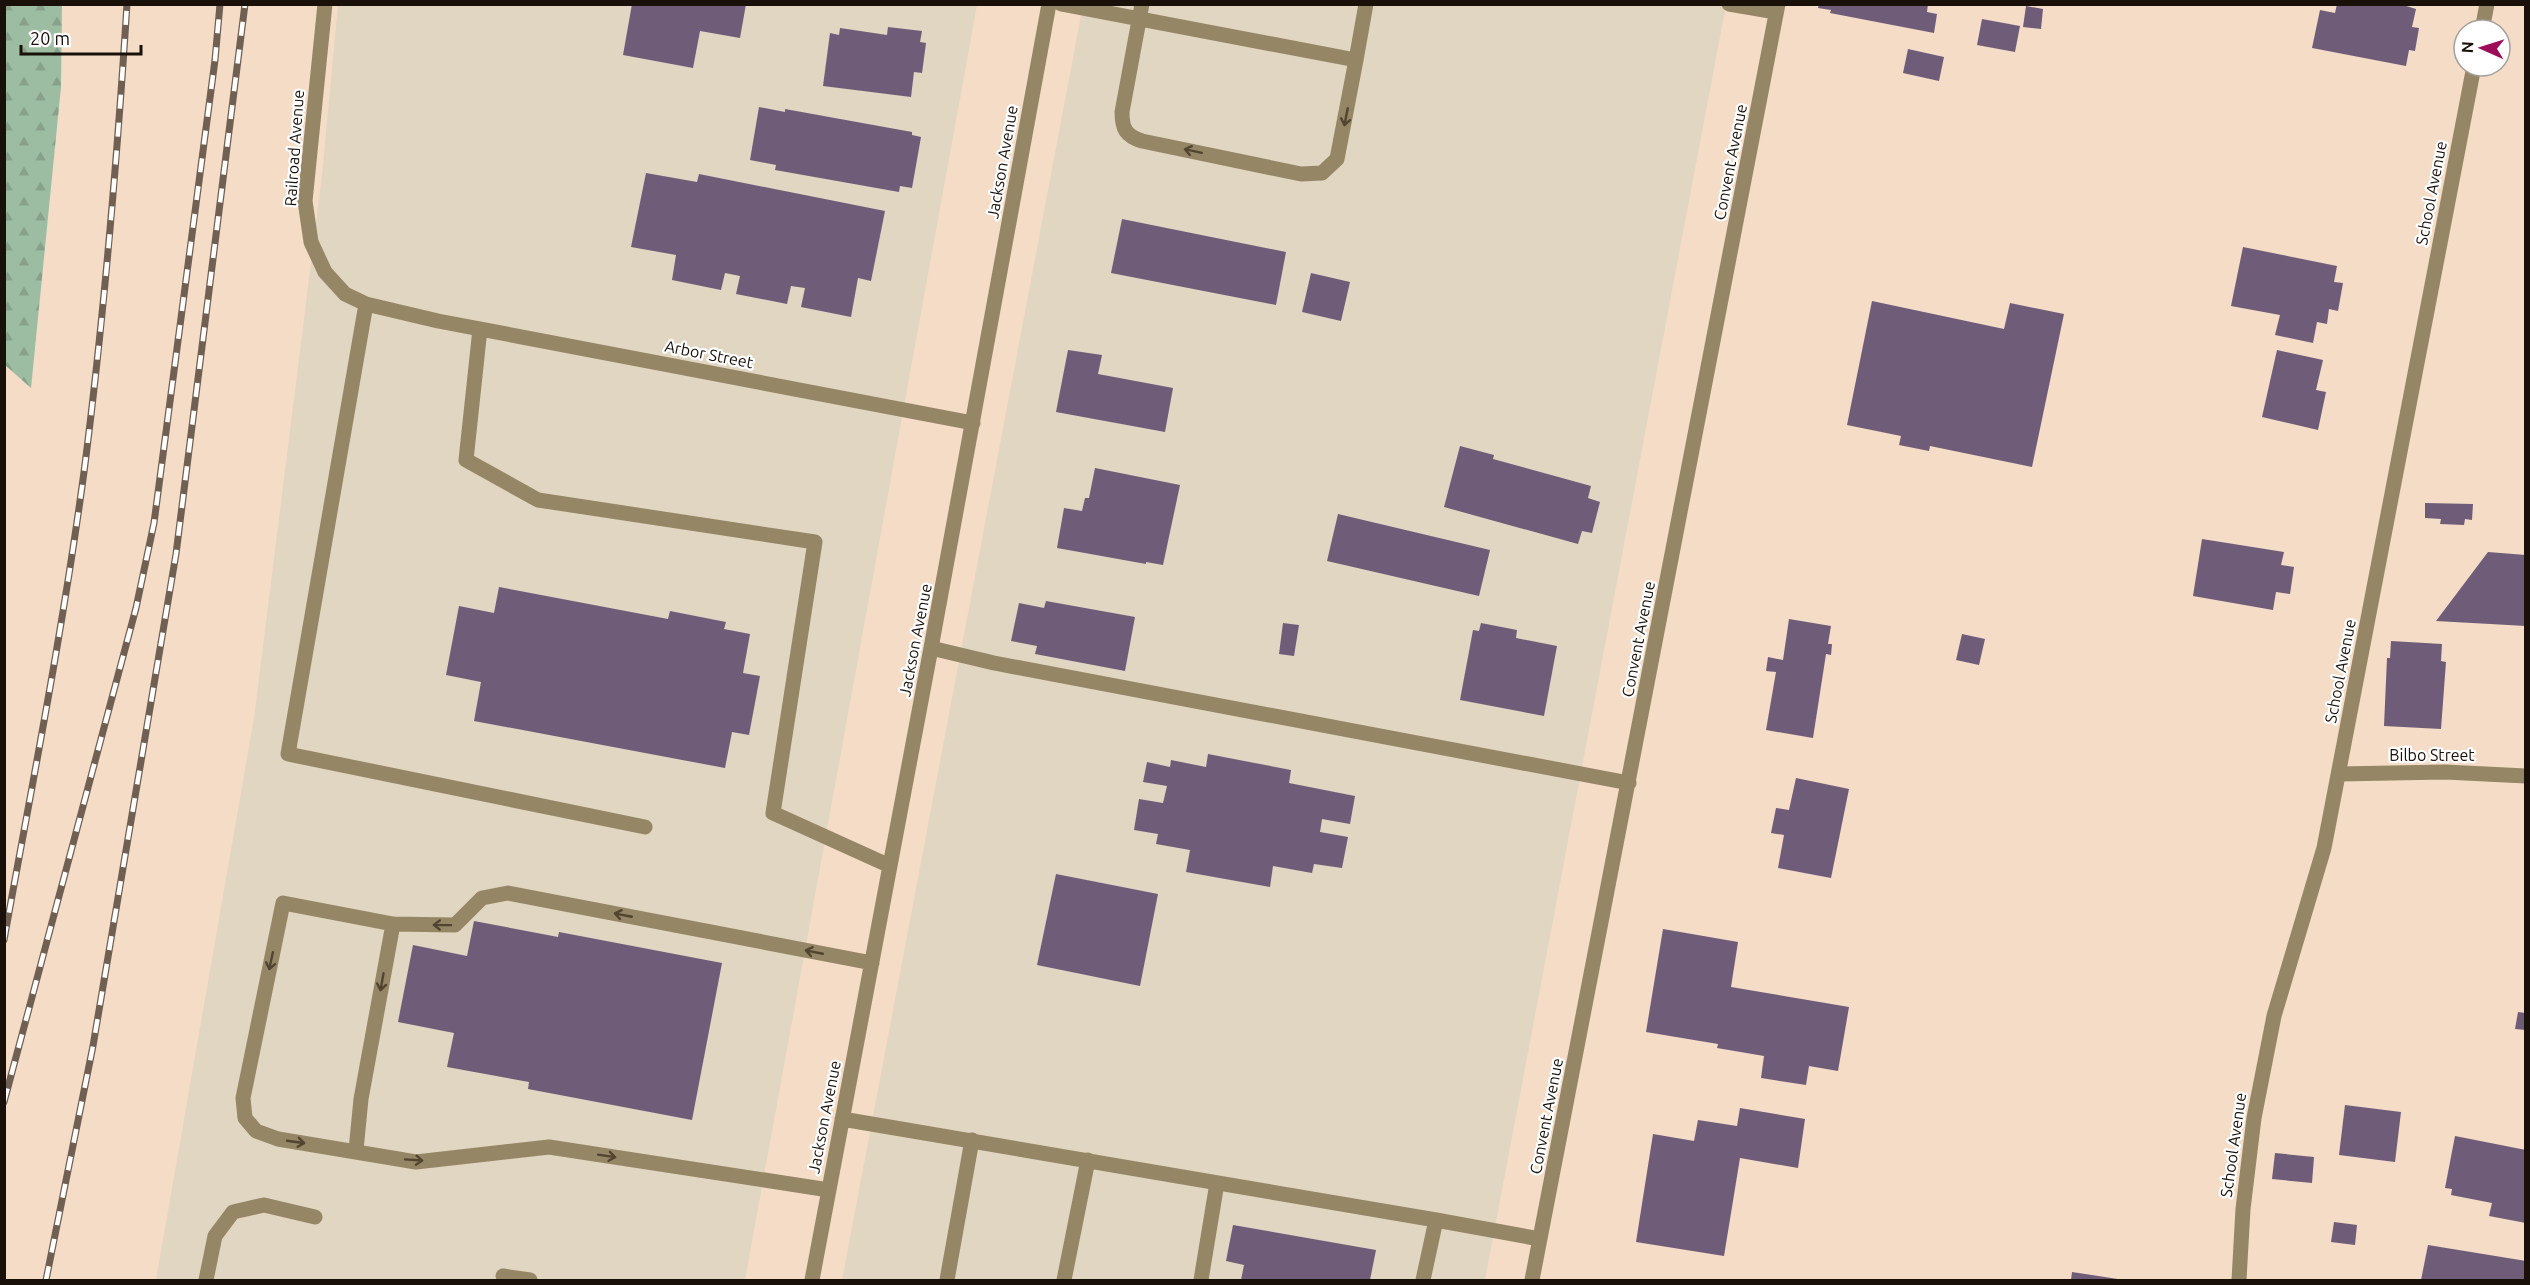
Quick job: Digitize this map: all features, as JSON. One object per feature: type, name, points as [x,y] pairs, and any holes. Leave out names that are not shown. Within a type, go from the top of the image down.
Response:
[{"type":"street","name":"Railroad Avenue","points":[[325,4],[305,201],[311,242],[325,272],[345,294],[366,304],[438,321]]},
{"type":"street","name":"Jackson Avenue","points":[[812,1281],[932,648],[1049,4]]},
{"type":"street","points":[[1060,4],[1139,21],[1356,60]]},
{"type":"street","points":[[1142,4],[1122,112],[1122,125],[1129,137],[1301,174],[1322,174],[1337,159],[1366,4]]},
{"type":"street","points":[[1729,4],[1777,8]]},
{"type":"street","name":"Convent Avenue","points":[[1532,1281],[1777,8]]},
{"type":"street","name":"School Avenue","points":[[2239,1281],[2243,1209],[2256,1107],[2274,1016],[2324,848],[2472,78]]},
{"type":"street","points":[[366,304],[288,754],[645,827]]},
{"type":"street","name":"Arbor Street","points":[[438,321],[973,423]]},
{"type":"street","points":[[480,329],[466,460],[538,500],[815,542],[773,813],[890,866]]},
{"type":"street","points":[[932,648],[994,663],[1629,783]]},
{"type":"street","name":"Bilbo Street","points":[[2339,774],[2445,772],[2526,776]]},
{"type":"street","points":[[829,1190],[549,1147],[416,1162],[356,1150],[278,1139],[256,1131],[245,1118],[243,1098],[283,903],[393,924],[455,925],[482,897],[508,893],[872,963]]},
{"type":"street","points":[[356,1150],[361,1099],[393,924]]},
{"type":"street","points":[[842,1119],[1540,1239]]},
{"type":"street","points":[[947,1281],[972,1140]]},
{"type":"street","points":[[1064,1281],[1088,1160]]},
{"type":"street","points":[[1201,1281],[1217,1183]]},
{"type":"street","points":[[206,1281],[215,1236],[233,1212],[264,1205],[315,1217]]},
{"type":"street","points":[[1423,1281],[1436,1220]]},
{"type":"street","points":[[503,1276],[530,1281]]},
{"type":"shaded area","points":[[338,5],[977,5],[745,1280],[156,1280],[254,718],[322,175]]},
{"type":"shaded area","points":[[1083,5],[1726,5],[1485,1280],[842,1280]]},
{"type":"green space","points":[[5,4],[62,5],[61,87],[31,388],[5,365]]},
{"type":"building","points":[[632,4],[746,4],[740,38],[700,31],[693,68],[623,55]]},
{"type":"building","points":[[1819,4],[1928,4],[1927,12],[1937,14],[1934,33],[1830,13],[1831,10],[1818,8]]},
{"type":"building","points":[[2337,4],[2400,4],[2416,9],[2412,27],[2419,28],[2415,51],[2409,50],[2406,66],[2312,48],[2320,10],[2335,13]]},
{"type":"building","points":[[2026,6],[2043,9],[2041,29],[2023,27]]},
{"type":"building","points":[[1982,19],[2020,26],[2015,52],[1977,45]]},
{"type":"building","points":[[888,27],[922,31],[920,42],[926,43],[922,73],[914,72],[911,97],[823,86],[830,33],[839,35],[840,28],[887,35]]},
{"type":"building","points":[[1908,49],[1944,57],[1939,81],[1903,73]]},
{"type":"building","points":[[759,107],[785,112],[785,109],[912,132],[912,135],[921,137],[912,188],[900,186],[899,192],[775,170],[776,165],[750,160]]},
{"type":"building","points":[[646,173],[697,182],[699,174],[885,211],[871,281],[858,278],[851,317],[801,307],[805,288],[791,286],[787,304],[736,294],[740,276],[725,273],[721,290],[672,280],[676,255],[631,247]]},
{"type":"building","points":[[1122,219],[1286,252],[1276,305],[1111,273]]},
{"type":"building","points":[[2243,247],[2337,266],[2334,282],[2343,283],[2338,311],[2329,309],[2327,324],[2317,322],[2313,343],[2275,335],[2280,315],[2231,306]]},
{"type":"building","points":[[1311,273],[1350,282],[1341,321],[1302,312]]},
{"type":"building","points":[[1872,301],[2004,329],[2010,303],[2064,314],[2032,467],[1930,446],[1929,451],[1899,445],[1901,436],[1847,425]]},
{"type":"building","points":[[1068,350],[1102,355],[1098,374],[1173,388],[1165,432],[1056,412]]},
{"type":"building","points":[[2277,350],[2323,360],[2316,390],[2326,392],[2318,430],[2262,417]]},
{"type":"building","points":[[1460,446],[1494,455],[1493,459],[1591,486],[1588,498],[1600,502],[1592,533],[1582,531],[1578,544],[1444,507]]},
{"type":"building","points":[[1095,468],[1180,485],[1163,565],[1057,548],[1064,508],[1082,511],[1085,498],[1089,498]]},
{"type":"building","points":[[2425,503],[2473,504],[2472,520],[2465,519],[2464,525],[2440,524],[2441,519],[2425,518]]},
{"type":"building","points":[[1338,514],[1490,550],[1479,596],[1327,561]]},
{"type":"building","points":[[2202,539],[2284,552],[2281,565],[2294,567],[2290,594],[2276,592],[2273,610],[2193,596]]},
{"type":"building","points":[[2488,552],[2526,555],[2526,626],[2436,621]]},
{"type":"building","points":[[499,587],[668,619],[670,611],[726,622],[724,629],[750,634],[743,673],[760,676],[749,735],[732,732],[725,768],[474,721],[481,682],[446,675],[459,606],[494,613]]},
{"type":"building","points":[[1046,601],[1135,617],[1125,671],[1035,654],[1037,646],[1011,641],[1019,603],[1044,608]]},
{"type":"building","points":[[1789,619],[1831,626],[1828,644],[1832,644],[1831,655],[1826,654],[1813,738],[1766,730],[1776,672],[1766,671],[1768,657],[1783,660]]},
{"type":"building","points":[[1283,623],[1299,625],[1294,656],[1279,654]]},
{"type":"building","points":[[1481,623],[1517,630],[1516,638],[1557,646],[1544,716],[1460,700],[1473,630],[1479,631]]},
{"type":"building","points":[[1962,634],[1985,639],[1979,665],[1956,660]]},
{"type":"building","points":[[2391,641],[2442,644],[2441,661],[2446,662],[2441,729],[2384,726],[2387,658],[2390,658]]},
{"type":"building","points":[[1208,754],[1291,770],[1289,783],[1355,796],[1350,824],[1322,819],[1320,832],[1348,837],[1342,868],[1314,864],[1312,873],[1273,866],[1270,887],[1186,872],[1190,850],[1156,844],[1158,834],[1134,830],[1139,799],[1163,803],[1167,786],[1143,782],[1147,762],[1170,767],[1171,760],[1206,767]]},
{"type":"building","points":[[1796,778],[1849,789],[1831,878],[1778,868],[1784,835],[1771,833],[1776,808],[1789,810]]},
{"type":"building","points":[[1056,874],[1158,894],[1140,986],[1037,965]]},
{"type":"building","points":[[474,921],[558,937],[559,932],[722,963],[692,1120],[528,1089],[529,1082],[447,1067],[454,1033],[398,1022],[413,945],[467,956]]},
{"type":"building","points":[[1663,929],[1738,942],[1731,987],[1849,1007],[1838,1071],[1809,1066],[1806,1085],[1761,1078],[1764,1056],[1717,1048],[1718,1044],[1646,1032]]},
{"type":"building","points":[[2518,1012],[2526,1013],[2526,1030],[2515,1029]]},
{"type":"building","points":[[2345,1105],[2401,1112],[2395,1162],[2339,1155]]},
{"type":"building","points":[[1740,1108],[1805,1119],[1798,1168],[1740,1158],[1724,1256],[1636,1242],[1653,1134],[1694,1141],[1698,1120],[1737,1126]]},
{"type":"building","points":[[2455,1136],[2526,1150],[2526,1223],[2489,1216],[2492,1203],[2451,1195],[2452,1189],[2445,1188]]},
{"type":"building","points":[[2275,1153],[2314,1157],[2312,1183],[2272,1179]]},
{"type":"building","points":[[2334,1222],[2357,1225],[2355,1245],[2331,1242]]},
{"type":"building","points":[[1233,1225],[1376,1250],[1370,1280],[1241,1280],[1244,1265],[1226,1261]]},
{"type":"building","points":[[2428,1245],[2526,1261],[2526,1280],[2421,1280]]},
{"type":"building","points":[[2072,1272],[2118,1279],[2118,1280],[2071,1280]]},
{"type":"railway","points":[[4,940],[57,648],[84,472],[109,239],[127,4]]},
{"type":"railway","points":[[4,1102],[136,608],[154,523],[215,60],[220,4]]},
{"type":"railway","points":[[46,1280],[93,1046],[176,554],[245,4]]}]
